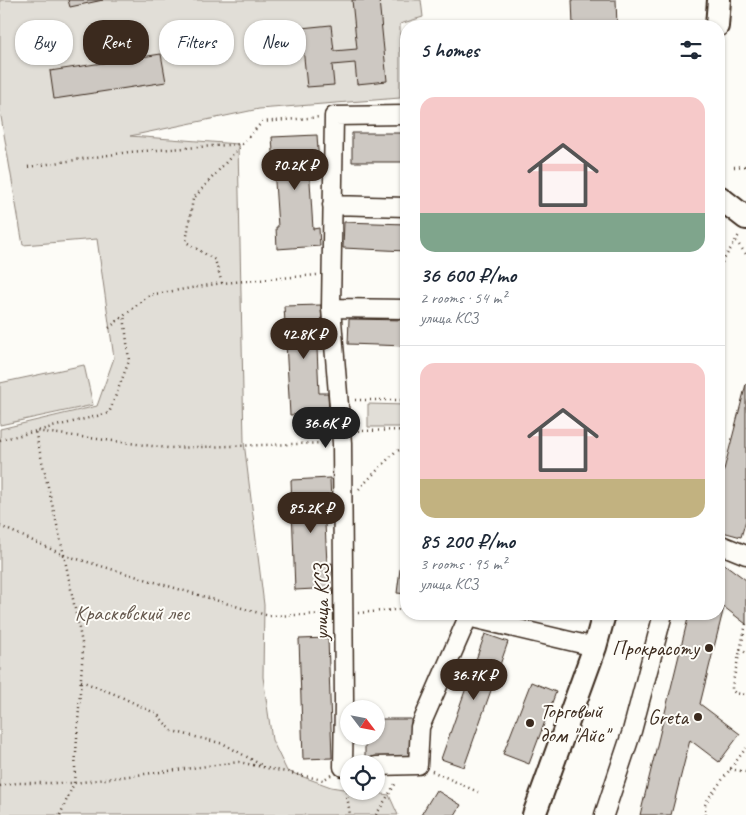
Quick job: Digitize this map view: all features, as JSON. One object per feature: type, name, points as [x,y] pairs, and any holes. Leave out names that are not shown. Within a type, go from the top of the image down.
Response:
[{"type":"main road","points":[[717,20],[719,0]]},
{"type":"main road","points":[[725,204],[743,225]]},
{"type":"main road","points":[[536,814],[595,647],[602,620]]},
{"type":"street","points":[[334,116],[400,116]]},
{"type":"street","name":"улица КСЗ","points":[[334,116],[331,308],[342,437],[346,755]]},
{"type":"street","points":[[332,205],[400,207]]},
{"type":"street","points":[[331,308],[400,308]]},
{"type":"street","points":[[725,546],[746,555]]},
{"type":"street","points":[[385,766],[412,765],[420,727],[466,620]]},
{"type":"street","points":[[488,620],[595,647]]},
{"type":"street","points":[[604,815],[632,731],[661,620]]},
{"type":"path","points":[[222,283],[215,260],[186,242],[193,199],[262,122],[334,116]]},
{"type":"path","points":[[28,167],[129,152],[242,144]]},
{"type":"path","points":[[734,166],[746,166]]},
{"type":"path","points":[[725,258],[736,241],[743,225]]},
{"type":"path","points":[[736,241],[746,254]]},
{"type":"path","points":[[110,328],[149,295],[222,283],[331,274]]},
{"type":"path","points":[[0,440],[109,413],[129,361],[124,315]]},
{"type":"path","points":[[338,400],[400,400]]},
{"type":"path","points":[[36,431],[168,448],[342,437],[400,431]]},
{"type":"path","points":[[36,431],[83,648],[74,783],[60,815]]},
{"type":"path","points":[[343,506],[395,452],[400,450]]},
{"type":"path","points":[[0,526],[64,555],[269,616],[344,614],[400,609]]},
{"type":"path","points":[[746,624],[732,686],[732,690],[735,693],[746,695]]},
{"type":"path","points":[[740,649],[746,653]]},
{"type":"path","points":[[81,681],[157,714],[172,731],[224,744],[265,768]]},
{"type":"path","points":[[705,815],[705,805],[708,799],[746,748]]},
{"type":"path","points":[[0,786],[17,783],[74,783],[239,762],[323,780],[340,770]]},
{"type":"path","points":[[376,815],[412,765],[478,792]]},
{"type":"path","points":[[730,769],[746,772]]},
{"type":"path","points":[[349,800],[350,815]]},
{"type":"green space","name":"Красковский лес","points":[[0,0],[421,0],[423,17],[413,20],[400,20],[400,98],[259,109],[130,136],[238,144],[244,442],[264,605],[263,677],[272,740],[287,771],[340,788],[340,800],[385,800],[385,794],[389,795],[398,815],[0,815],[0,429],[97,406],[114,358],[97,239],[23,245],[0,111]]},
{"type":"green space","points":[[84,365],[93,405],[0,425],[0,383]]},
{"type":"green space","points":[[368,404],[400,405],[400,427],[368,427]]},
{"type":"building","points":[[68,0],[103,0],[70,7]]},
{"type":"building","points":[[352,0],[379,0],[387,81],[357,84],[355,63],[332,65],[334,85],[307,87],[305,65],[306,28],[331,25],[334,51],[357,49]]},
{"type":"building","points":[[572,0],[616,0],[617,20],[573,20]]},
{"type":"building","points":[[159,54],[159,65],[163,65],[166,82],[54,99],[50,71],[89,65],[149,65],[149,56]]},
{"type":"building","points":[[352,133],[400,133],[400,162],[352,162]]},
{"type":"building","points":[[317,135],[319,165],[309,166],[313,229],[319,228],[320,246],[277,249],[276,227],[278,227],[272,137]]},
{"type":"building","points":[[344,222],[400,224],[400,251],[343,248]]},
{"type":"building","points":[[321,305],[322,325],[316,326],[319,393],[328,393],[329,413],[290,415],[284,306]]},
{"type":"building","points":[[349,319],[400,320],[400,346],[348,344]]},
{"type":"building","points":[[746,384],[746,520],[741,537],[725,533],[725,466]]},
{"type":"building","points":[[330,478],[331,503],[324,503],[327,564],[332,563],[334,588],[295,590],[291,480]]},
{"type":"building","points":[[725,564],[746,580],[746,624],[725,608]]},
{"type":"building","points":[[400,569],[400,593],[397,593]]},
{"type":"building","points":[[688,620],[721,620],[700,704],[740,734],[719,762],[690,740],[671,815],[640,815]]},
{"type":"building","points":[[485,634],[508,642],[464,767],[441,759]]},
{"type":"building","points":[[328,638],[332,758],[303,759],[299,639]]},
{"type":"building","name":"Торговый дом \"Айс\"","points":[[531,682],[556,692],[529,764],[503,754]]},
{"type":"building","points":[[385,719],[411,719],[411,758],[385,758],[385,755],[365,755],[365,745],[385,745]]},
{"type":"building","points":[[436,790],[461,805],[455,815],[421,815]]},
{"type":"place","name":"Прокрасоту","points":[[709,648]]},
{"type":"place","name":"Greta","points":[[698,717]]},
{"type":"place","name":"Торговый дом \"Айс\"","points":[[530,723]]}]
